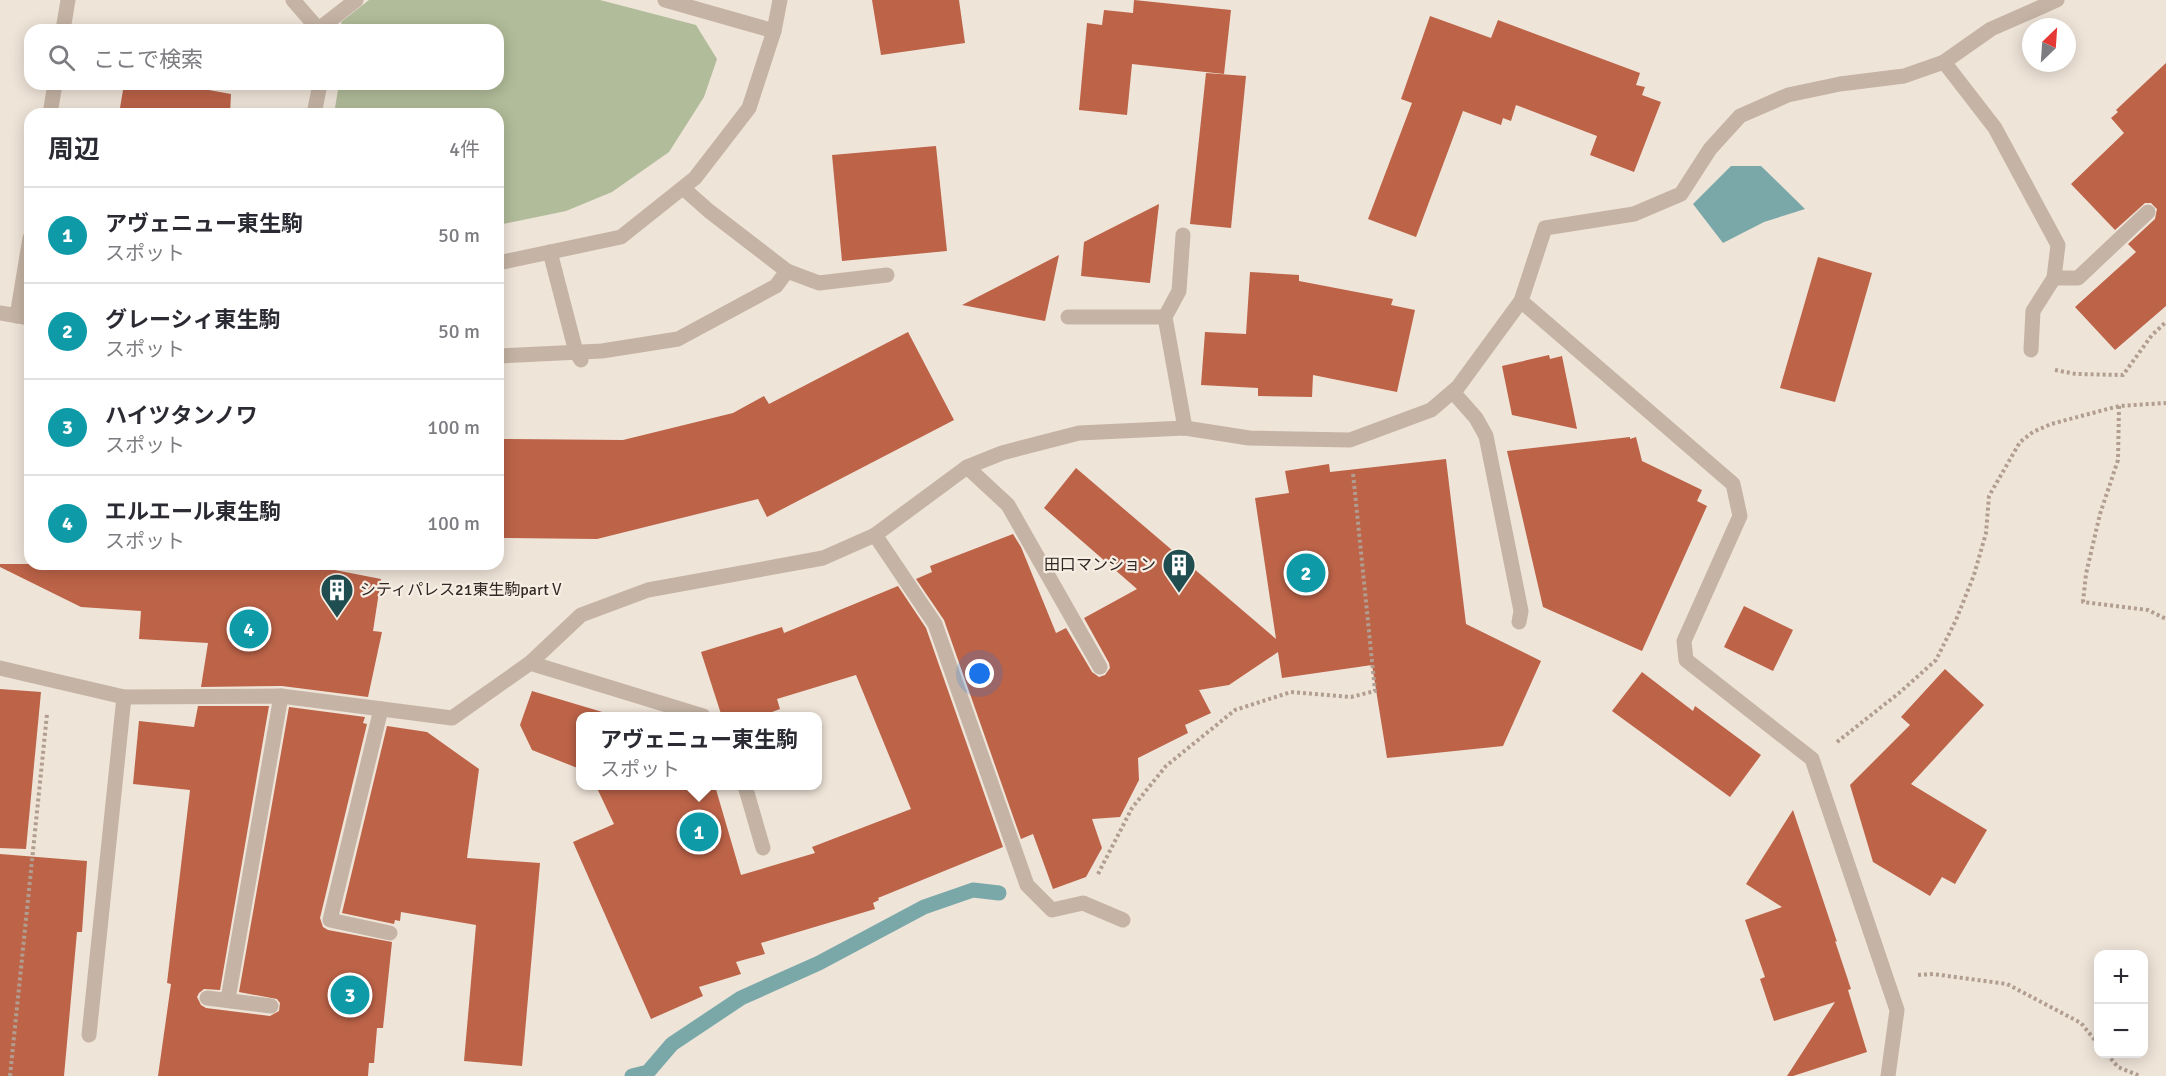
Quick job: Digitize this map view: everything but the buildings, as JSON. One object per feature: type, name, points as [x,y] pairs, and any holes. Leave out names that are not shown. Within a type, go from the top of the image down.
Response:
[{"type":"street","points":[[64,24],[68,0]]},
{"type":"street","points":[[293,0],[314,24]]},
{"type":"street","points":[[326,24],[356,0]]},
{"type":"street","points":[[665,0],[774,31]]},
{"type":"street","points":[[504,262],[621,237],[695,178],[749,108],[774,31],[780,0]]},
{"type":"street","points":[[0,668],[124,697],[281,696],[452,718],[530,663],[581,615],[648,590],[823,558],[875,535],[967,467],[1002,453],[1079,433],[1185,428],[1249,438],[1350,440],[1431,410],[1453,392],[1521,301],[1545,228],[1634,214],[1681,194],[1710,149],[1740,116],[1788,95],[1840,84],[1904,76],[1944,62],[1991,29],[2057,0]]},
{"type":"street","points":[[1944,62],[1995,128],[2058,245],[2054,278],[2033,311],[2031,350]]},
{"type":"street","points":[[51,108],[54,90]]},
{"type":"street","points":[[315,108],[319,90]]},
{"type":"street","points":[[683,188],[787,271],[819,283],[887,275]]},
{"type":"street","points":[[2054,278],[2078,278],[2148,212]]},
{"type":"street","points":[[1184,235],[1179,291],[1165,317],[1185,428]]},
{"type":"street","points":[[550,252],[578,356]]},
{"type":"street","points":[[504,356],[578,356],[678,339],[776,286],[787,271]]},
{"type":"street","points":[[1521,301],[1733,484],[1740,516],[1684,641],[1686,660],[1812,759],[1897,1010],[1888,1076]]},
{"type":"street","points":[[0,314],[24,317]]},
{"type":"street","points":[[1068,317],[1165,317]]},
{"type":"street","points":[[1453,392],[1476,418],[1486,436],[1521,612],[1519,622]]},
{"type":"street","points":[[967,467],[1008,505],[1100,667]]},
{"type":"street","points":[[875,535],[935,624],[1027,885],[1052,910],[1083,903],[1124,920]]},
{"type":"street","points":[[530,663],[687,712]]},
{"type":"street","points":[[228,999],[281,696]]},
{"type":"street","points":[[89,1035],[124,697]]},
{"type":"street","points":[[381,709],[330,920],[390,933]]},
{"type":"street","points":[[746,790],[763,848]]},
{"type":"street","points":[[207,998],[270,1006]]},
{"type":"path","points":[[2031,350],[2047,369],[2076,374],[2123,375],[2152,335],[2166,321]]},
{"type":"path","points":[[1812,759],[1899,693],[1936,660],[1956,620],[1974,575],[1986,533],[1989,496],[2020,442],[2033,432],[2051,424],[2119,406],[2166,403]]},
{"type":"path","points":[[2119,406],[2118,460],[2100,514],[2086,574],[2083,602],[2148,610],[2166,619]]},
{"type":"path","points":[[1083,903],[1132,808],[1166,766],[1235,710],[1291,692],[1352,697],[1375,691],[1350,440]]},
{"type":"path","points":[[10,1076],[50,680]]},
{"type":"path","points":[[1885,977],[1933,974],[2007,984],[2081,1023],[2094,1039]]},
{"type":"path","points":[[2111,1058],[2118,1067],[2140,1076]]},
{"type":"green space","points":[[369,0],[600,0],[696,25],[717,59],[704,97],[669,152],[612,192],[566,211],[504,224],[504,108],[335,108],[338,90],[504,90],[504,24],[342,24],[341,22]]},
{"type":"water","points":[[1731,166],[1761,166],[1805,209],[1764,222],[1723,243],[1693,204]]},
{"type":"waterway","points":[[632,1076],[648,1072],[672,1044],[741,998],[819,963],[924,907],[973,890],[999,893]]},
{"type":"place","name":"グレーシィ東生駒","points":[[1306,573]]},
{"type":"place","name":"田口マンション","points":[[1179,594]]},
{"type":"place","name":"シティパレス21東生駒partⅤ","points":[[337,619]]},
{"type":"place","name":"エルエール東生駒","points":[[249,629]]},
{"type":"place","name":"アヴェニュー東生駒","points":[[699,832]]},
{"type":"place","name":"ハイツタンノワ","points":[[350,995]]}]
